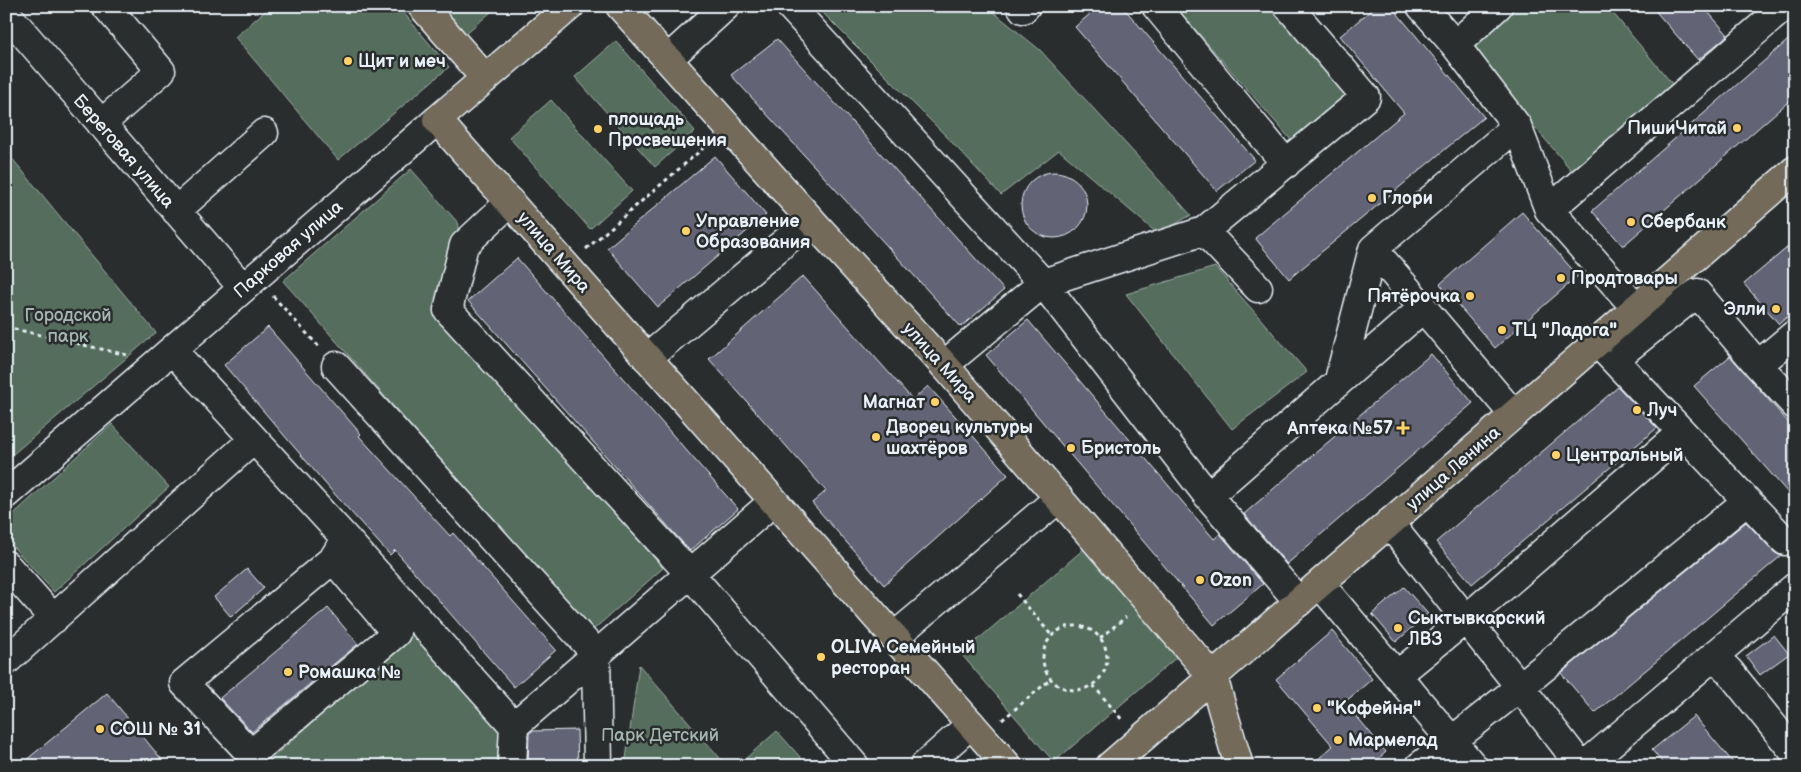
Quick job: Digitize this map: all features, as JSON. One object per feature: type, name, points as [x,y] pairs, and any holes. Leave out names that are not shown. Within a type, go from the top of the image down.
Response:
[{"type":"main road","points":[[422,6],[485,78]]},
{"type":"main road","name":"улица Мира","points":[[620,6],[811,220],[944,365],[1213,677],[1239,766]]},
{"type":"main road","name":"Парковая улица","points":[[437,120],[485,78],[552,12]]},
{"type":"main road","name":"улица Мира","points":[[437,120],[1008,766]]},
{"type":"main road","name":"улица Ленина","points":[[1110,766],[1514,415],[1605,350],[1636,308],[1795,170]]},
{"type":"street","points":[[102,124],[161,71],[106,6]]},
{"type":"street","points":[[668,60],[726,6]]},
{"type":"street","points":[[790,6],[1043,283],[1208,496],[1299,602]]},
{"type":"street","points":[[1021,6],[1023,9],[1026,6]]},
{"type":"street","points":[[1156,6],[1286,164]]},
{"type":"street","points":[[1421,6],[1455,45],[1517,126],[1549,210],[1636,308]]},
{"type":"street","points":[[1455,45],[1498,6]]},
{"type":"street","points":[[944,365],[1043,283],[1204,231],[1366,98],[1298,10]]},
{"type":"street","points":[[1549,210],[1771,11]]},
{"type":"street","name":"Береговая улица","points":[[6,13],[176,211],[249,283]]},
{"type":"street","name":"Парковая улица","points":[[6,494],[437,120]]},
{"type":"street","points":[[1339,380],[1373,249],[1517,126]]},
{"type":"street","points":[[176,211],[264,133]]},
{"type":"street","points":[[510,202],[464,245],[448,310],[690,574],[855,766]]},
{"type":"street","points":[[647,358],[811,220]]},
{"type":"street","points":[[1204,231],[1258,288]]},
{"type":"street","points":[[1373,249],[1514,415]]},
{"type":"street","points":[[1677,272],[1795,405]]},
{"type":"street","points":[[1696,293],[1605,350],[1785,541]]},
{"type":"street","points":[[1208,496],[1423,308]]},
{"type":"street","points":[[1758,365],[1795,334]]},
{"type":"street","points":[[164,356],[254,439],[340,549],[396,633],[251,754],[184,683],[340,549]]},
{"type":"street","points":[[336,366],[596,654],[598,766]]},
{"type":"street","points":[[1398,676],[1682,432]]},
{"type":"street","points":[[6,661],[254,439]]},
{"type":"street","points":[[894,637],[1059,498]]},
{"type":"street","points":[[512,766],[514,726],[774,501]]},
{"type":"street","points":[[1420,766],[1520,687],[1747,501]]},
{"type":"street","points":[[1389,523],[1583,766],[1795,587]]},
{"type":"street","points":[[340,549],[514,726]]},
{"type":"street","points":[[6,565],[54,619]]},
{"type":"street","points":[[1320,584],[1473,766]]},
{"type":"street","points":[[1714,657],[1728,671],[1795,753]]},
{"type":"street","points":[[924,766],[977,730]]},
{"type":"path","points":[[566,266],[728,127]]},
{"type":"path","points":[[249,283],[336,366]]},
{"type":"path","points":[[6,327],[164,356]]},
{"type":"path","points":[[1017,594],[1052,636]]},
{"type":"path","points":[[1100,638],[1146,600]]},
{"type":"path","points":[[1076,626],[1094,632],[1106,649],[1108,660],[1102,677],[1085,689],[1074,690],[1057,684],[1051,679],[1045,669],[1043,658],[1044,651],[1052,636],[1065,628],[1076,626]]},
{"type":"path","points":[[977,730],[1051,679]]},
{"type":"path","points":[[1093,685],[1140,740]]},
{"type":"green space","points":[[271,6],[398,6],[449,67],[338,160],[235,37]]},
{"type":"green space","points":[[439,6],[498,6],[464,35]]},
{"type":"green space","points":[[816,6],[986,6],[1040,50],[1191,215],[1158,234],[1059,150],[1001,195],[945,135]]},
{"type":"green space","points":[[1175,6],[1273,6],[1348,93],[1292,141]]},
{"type":"green space","points":[[1511,6],[1607,6],[1674,86],[1572,171],[1465,45]]},
{"type":"green space","points":[[616,41],[695,131],[655,167],[575,77]]},
{"type":"green space","points":[[551,100],[632,191],[590,229],[509,137]]},
{"type":"green space","name":"Городской парк","points":[[6,151],[156,333],[6,460]]},
{"type":"green space","points":[[411,169],[459,224],[438,311],[663,568],[592,631],[283,281]]},
{"type":"green space","points":[[1215,267],[1307,372],[1232,429],[1126,294]]},
{"type":"green space","points":[[112,424],[169,487],[54,592],[6,539],[6,521]]},
{"type":"green space","points":[[1085,548],[1178,656],[1054,762],[961,654]]},
{"type":"green space","points":[[420,628],[502,723],[498,766],[263,766]]},
{"type":"green space","name":"Парк Детский","points":[[639,665],[727,766],[625,766]]},
{"type":"green space","name":"Парк Детский","points":[[777,731],[808,766],[737,766]]},
{"type":"building","points":[[1099,6],[1122,6],[1255,160],[1217,191],[1075,27]]},
{"type":"building","points":[[1376,6],[1391,6],[1484,117],[1289,279],[1255,238],[1404,113],[1340,36]]},
{"type":"building","points":[[1651,6],[1703,6],[1728,35],[1698,60]]},
{"type":"building","points":[[1795,34],[1795,96],[1623,246],[1592,211]]},
{"type":"building","points":[[777,39],[1004,290],[961,327],[731,75]]},
{"type":"building","name":"Управление Образования","points":[[715,156],[766,215],[658,307],[607,248]]},
{"type":"building","points":[[1054,172],[1066,175],[1077,182],[1084,193],[1087,205],[1084,217],[1077,228],[1066,235],[1054,238],[1042,235],[1031,228],[1024,217],[1021,205],[1024,193],[1031,182],[1042,175]]},
{"type":"building","points":[[1522,212],[1578,276],[1495,348],[1440,284]]},
{"type":"building","points":[[1795,241],[1795,310],[1779,324],[1744,284]]},
{"type":"building","points":[[517,258],[738,509],[690,551],[468,301]]},
{"type":"building","name":"Дворец культуры шахтёров","points":[[803,276],[913,400],[928,386],[1008,475],[884,585],[812,503],[826,491],[709,359]]},
{"type":"building","points":[[1028,320],[1214,539],[1220,534],[1263,584],[1214,625],[986,355]]},
{"type":"building","points":[[268,327],[361,434],[359,436],[450,536],[453,533],[556,650],[514,687],[395,550],[390,555],[330,489],[224,365]]},
{"type":"building","points":[[1431,354],[1473,403],[1287,564],[1244,514]]},
{"type":"building","points":[[1730,356],[1795,430],[1795,501],[1694,386]]},
{"type":"building","points":[[1618,387],[1657,428],[1472,584],[1436,542]]},
{"type":"building","points":[[1746,522],[1774,552],[1781,556],[1595,713],[1561,673]]},
{"type":"building","points":[[247,569],[264,588],[231,617],[214,597]]},
{"type":"building","name":"Сыктывкарский ЛВЗ","points":[[1404,587],[1428,614],[1396,642],[1372,614]]},
{"type":"building","name":"Ромашка №","points":[[328,608],[358,644],[252,732],[220,698]]},
{"type":"building","points":[[1332,631],[1372,679],[1345,702],[1386,752],[1370,766],[1310,766],[1333,746],[1276,679]]},
{"type":"building","points":[[1774,635],[1789,654],[1760,675],[1746,656]]},
{"type":"building","name":"СОШ № 31","points":[[107,693],[167,766],[19,766]]},
{"type":"building","points":[[1694,716],[1736,766],[1665,766],[1652,750]]},
{"type":"building","points":[[577,730],[578,766],[528,766],[529,733],[532,731]]},
{"type":"place","name":"Щит и меч","points":[[348,61]]},
{"type":"place","name":"ПишиЧитай","points":[[1737,128]]},
{"type":"place","name":"площадь Просвещения","points":[[598,129]]},
{"type":"place","name":"Глори","points":[[1372,198]]},
{"type":"place","name":"Сбербанк","points":[[1631,222]]},
{"type":"place","name":"Управление Образования","points":[[686,231]]},
{"type":"place","name":"Продтовары","points":[[1561,278]]},
{"type":"place","name":"Пятёрочка","points":[[1470,296]]},
{"type":"place","name":"Элли","points":[[1776,309]]},
{"type":"place","name":"ТЦ \"Ладога\"","points":[[1502,330]]},
{"type":"place","name":"Магнат","points":[[935,402]]},
{"type":"place","name":"Луч","points":[[1637,410]]},
{"type":"place","name":"Аптека №57","points":[[1403,428]]},
{"type":"place","name":"Дворец культуры шахтёров","points":[[876,437]]},
{"type":"place","name":"Бристоль","points":[[1071,448]]},
{"type":"place","name":"Центральный","points":[[1556,455]]},
{"type":"place","name":"Ozon","points":[[1200,580]]},
{"type":"place","name":"Сыктывкарский ЛВЗ","points":[[1398,628]]},
{"type":"place","name":"OLIVA Семейный ресторан","points":[[821,657]]},
{"type":"place","name":"Ромашка №","points":[[288,672]]},
{"type":"place","name":"\"Кофейня\"","points":[[1317,708]]},
{"type":"place","name":"СОШ № 31","points":[[100,729]]},
{"type":"place","name":"Мармелад","points":[[1338,740]]}]
